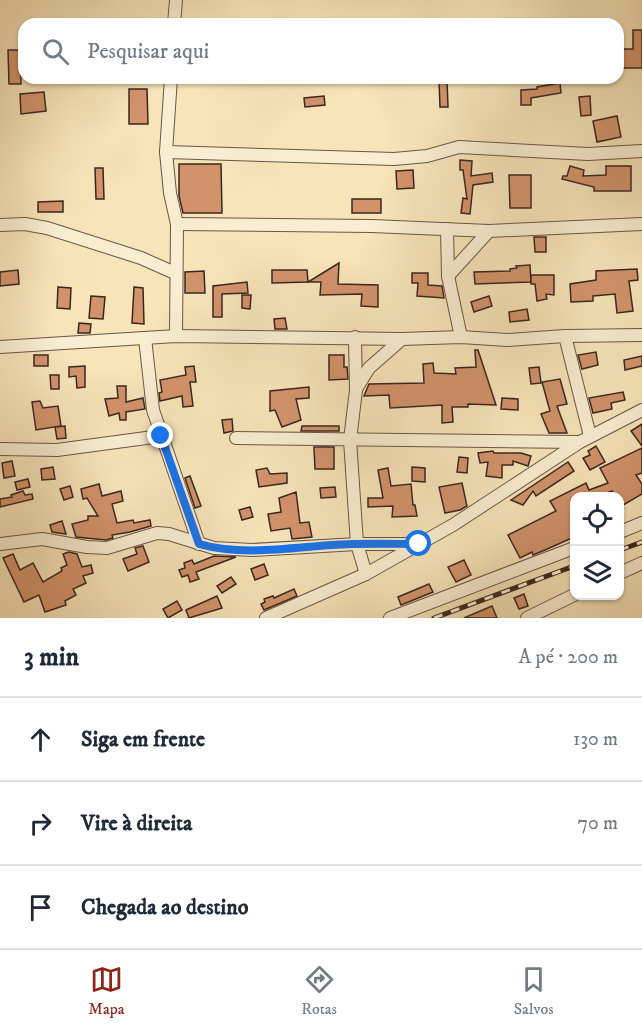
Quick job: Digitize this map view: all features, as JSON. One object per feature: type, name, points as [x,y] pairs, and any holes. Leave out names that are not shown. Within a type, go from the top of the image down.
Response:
[{"type":"street","points":[[174,18],[176,0]]},
{"type":"street","points":[[171,84],[166,152],[170,193],[177,224],[176,336]]},
{"type":"street","points":[[166,152],[394,159],[427,156],[459,147],[588,154],[642,151]]},
{"type":"street","points":[[0,225],[25,224],[46,228],[141,258],[175,273]]},
{"type":"street","points":[[177,224],[489,231],[642,224]]},
{"type":"street","points":[[447,229],[448,276],[462,337]]},
{"type":"street","points":[[448,276],[489,231]]},
{"type":"street","points":[[0,347],[176,336],[402,339],[462,337],[507,340],[565,336],[642,335]]},
{"type":"street","points":[[565,336],[585,439]]},
{"type":"street","points":[[355,337],[356,390],[350,440],[357,544],[366,574]]},
{"type":"street","points":[[145,338],[153,410],[199,544]]},
{"type":"street","points":[[356,390],[369,368],[402,339]]},
{"type":"street","points":[[266,618],[366,574],[453,525],[585,439],[642,410]]},
{"type":"street","points":[[0,449],[57,450],[161,436]]},
{"type":"street","points":[[236,438],[585,439]]},
{"type":"street","points":[[624,530],[642,523]]},
{"type":"street","points":[[0,544],[42,539],[107,548],[157,532],[214,548],[252,550],[357,544],[419,544]]},
{"type":"street","points":[[390,618],[570,550]]},
{"type":"street","points":[[624,571],[642,563]]},
{"type":"street","points":[[527,618],[570,597]]},
{"type":"building","points":[[633,30],[642,30],[642,68],[624,68],[624,49],[633,49]]},
{"type":"building","points":[[8,50],[18,50],[18,84],[9,84]]},
{"type":"building","points":[[439,84],[447,84],[448,107],[440,107]]},
{"type":"building","points":[[560,84],[561,93],[531,98],[531,105],[521,105],[521,90],[537,89],[537,87]]},
{"type":"building","points":[[129,89],[147,89],[148,124],[129,124]]},
{"type":"building","points":[[44,92],[46,111],[21,114],[20,94]]},
{"type":"building","points":[[324,96],[325,105],[305,107],[304,98]]},
{"type":"building","points":[[590,96],[591,115],[581,116],[579,97]]},
{"type":"building","points":[[617,116],[621,137],[597,142],[593,121]]},
{"type":"building","points":[[460,160],[472,161],[471,176],[492,173],[493,182],[473,185],[470,214],[461,213],[463,198],[467,199]]},
{"type":"building","points":[[179,164],[221,164],[222,213],[183,213],[179,196]]},
{"type":"building","points":[[570,166],[584,170],[583,176],[606,175],[606,166],[631,166],[631,191],[594,191],[594,187],[562,179],[563,176],[567,176]]},
{"type":"building","points":[[95,168],[103,168],[104,199],[96,199]]},
{"type":"building","points":[[413,170],[414,188],[397,189],[396,171]]},
{"type":"building","points":[[509,175],[531,175],[531,208],[510,208]]},
{"type":"building","points":[[352,199],[381,199],[381,213],[352,213]]},
{"type":"building","points":[[63,201],[63,212],[38,212],[38,202]]},
{"type":"building","points":[[534,237],[546,237],[546,252],[535,252]]},
{"type":"building","points":[[339,263],[338,284],[378,285],[378,307],[361,306],[362,294],[320,295],[321,282],[308,282]]},
{"type":"building","points":[[530,265],[531,282],[475,284],[474,272],[510,271],[510,269],[517,268],[516,266]]},
{"type":"building","points":[[637,269],[638,280],[629,281],[633,311],[617,313],[615,294],[593,296],[593,301],[571,302],[570,284],[596,280],[596,271]]},
{"type":"building","points":[[18,270],[19,284],[0,286],[0,272]]},
{"type":"building","points":[[272,270],[307,270],[308,282],[272,283]]},
{"type":"building","points":[[204,271],[205,293],[185,293],[185,272]]},
{"type":"building","points":[[412,273],[428,273],[428,285],[442,286],[444,298],[417,296],[418,283],[412,283]]},
{"type":"building","points":[[531,275],[554,275],[554,295],[546,294],[547,299],[537,301],[535,284],[531,284]]},
{"type":"building","points":[[247,282],[248,293],[222,294],[222,317],[213,317],[213,286]]},
{"type":"building","points":[[58,287],[71,288],[70,309],[57,308]]},
{"type":"building","points":[[134,287],[143,288],[144,324],[132,323]]},
{"type":"building","points":[[242,295],[251,295],[250,309],[242,308]]},
{"type":"building","points":[[91,296],[105,297],[103,319],[89,318]]},
{"type":"building","points":[[489,296],[492,306],[474,312],[471,302]]},
{"type":"building","points":[[527,309],[529,320],[510,322],[509,312]]},
{"type":"building","points":[[285,318],[287,329],[275,329],[274,319]]},
{"type":"building","points":[[79,323],[91,324],[90,333],[78,333]]},
{"type":"building","points":[[475,350],[478,350],[496,405],[468,404],[468,407],[452,407],[453,422],[442,423],[442,405],[390,408],[389,395],[364,396],[369,384],[424,383],[423,364],[433,363],[434,373],[456,374],[455,368],[476,367]]},
{"type":"building","points":[[596,352],[598,365],[582,369],[578,355]]},
{"type":"building","points":[[34,355],[48,355],[48,366],[34,366]]},
{"type":"building","points":[[329,355],[344,355],[344,367],[347,367],[348,379],[329,380]]},
{"type":"building","points":[[642,356],[642,366],[625,370],[624,360]]},
{"type":"building","points":[[85,366],[85,387],[77,388],[76,376],[69,377],[69,367]]},
{"type":"building","points":[[194,366],[196,382],[190,382],[193,406],[183,407],[182,396],[160,401],[159,393],[162,392],[160,380],[186,375],[185,367]]},
{"type":"building","points":[[539,367],[541,383],[531,384],[529,368]]},
{"type":"building","points":[[50,375],[59,375],[59,389],[51,389]]},
{"type":"building","points":[[560,379],[567,404],[557,406],[567,433],[549,433],[541,414],[550,411],[542,382]]},
{"type":"building","points":[[117,386],[126,386],[126,402],[143,398],[145,409],[126,412],[126,420],[120,420],[119,413],[109,416],[105,399],[118,398]]},
{"type":"building","points":[[309,387],[309,398],[296,399],[301,420],[282,427],[275,410],[270,411],[270,391]]},
{"type":"building","points":[[623,392],[625,400],[611,403],[612,409],[593,413],[589,398]]},
{"type":"building","points":[[502,398],[518,399],[518,410],[501,409]]},
{"type":"building","points":[[40,401],[43,408],[58,406],[61,426],[36,430],[32,402]]},
{"type":"building","points":[[232,419],[233,431],[224,433],[222,420]]},
{"type":"building","points":[[642,424],[642,446],[631,431]]},
{"type":"building","points":[[65,426],[66,438],[57,439],[55,427]]},
{"type":"building","points":[[302,426],[339,426],[339,431],[301,431]]},
{"type":"building","points":[[596,446],[605,462],[590,470],[583,458],[590,455],[588,451]]},
{"type":"building","points":[[314,447],[334,447],[334,469],[315,469]]},
{"type":"building","points":[[642,448],[642,473],[636,475],[642,484],[642,494],[624,505],[624,492],[570,492],[570,539],[533,555],[532,552],[520,558],[508,535],[556,511],[550,501],[586,483],[589,490],[608,483],[600,468]]},
{"type":"building","points":[[493,451],[494,453],[521,453],[531,456],[528,466],[513,461],[513,465],[502,465],[502,478],[486,476],[488,462],[480,463],[478,453]]},
{"type":"building","points":[[459,457],[468,458],[467,473],[457,472]]},
{"type":"building","points":[[12,461],[15,476],[4,478],[2,463]]},
{"type":"building","points":[[568,462],[574,471],[536,496],[533,491],[523,505],[511,500]]},
{"type":"building","points":[[53,467],[55,479],[42,480],[41,469]]},
{"type":"building","points":[[412,467],[425,468],[425,482],[412,481]]},
{"type":"building","points":[[267,468],[270,474],[287,473],[287,483],[259,487],[256,470]]},
{"type":"building","points":[[388,468],[391,486],[411,484],[413,505],[415,505],[417,516],[392,517],[393,506],[368,507],[368,498],[383,498],[378,470]]},
{"type":"building","points":[[190,476],[201,506],[195,508],[185,478]]},
{"type":"building","points":[[28,479],[30,487],[17,490],[15,482]]},
{"type":"building","points":[[462,483],[467,506],[445,513],[439,487]]},
{"type":"building","points":[[99,484],[102,496],[121,491],[123,501],[112,504],[117,523],[150,520],[151,526],[112,535],[113,538],[106,540],[76,537],[72,524],[88,520],[88,516],[98,516],[87,498],[83,499],[81,489]]},
{"type":"building","points":[[70,486],[73,497],[64,500],[60,489]]},
{"type":"building","points":[[335,487],[336,497],[321,498],[320,488]]},
{"type":"building","points":[[23,491],[25,495],[32,494],[33,499],[0,507],[0,499],[12,497],[11,495]]},
{"type":"building","points":[[296,492],[300,523],[309,522],[312,537],[292,539],[290,528],[271,531],[268,514],[281,512],[279,498]]},
{"type":"building","points":[[250,507],[253,517],[242,520],[239,510]]},
{"type":"building","points":[[62,521],[66,534],[52,532],[50,525]]},
{"type":"building","points":[[143,546],[149,562],[128,571],[123,559],[137,554],[135,548]]},
{"type":"building","points":[[69,552],[77,554],[82,567],[91,565],[93,573],[83,576],[86,583],[73,589],[76,595],[65,601],[66,605],[45,612],[39,595],[24,602],[3,558],[13,554],[20,570],[33,563],[43,582],[62,571],[61,568],[67,565],[63,554]]},
{"type":"building","points":[[214,556],[236,557],[196,572],[199,579],[190,582],[188,575],[182,577],[179,570],[185,568],[184,563],[192,560],[194,564]]},
{"type":"building","points":[[464,560],[471,575],[456,582],[448,567]]},
{"type":"building","points":[[264,564],[268,575],[255,580],[251,569]]},
{"type":"building","points":[[231,577],[236,584],[222,593],[217,586]]},
{"type":"building","points":[[429,584],[433,592],[401,605],[398,597]]},
{"type":"building","points":[[294,589],[297,596],[264,610],[261,604],[265,602],[264,599],[273,596],[274,598]]},
{"type":"building","points":[[524,594],[528,606],[519,609],[514,598]]},
{"type":"building","points":[[217,596],[222,608],[189,618],[186,610]]},
{"type":"building","points":[[177,601],[182,610],[168,618],[163,609]]},
{"type":"building","points":[[492,606],[497,618],[464,618]]},
{"type":"railway","points":[[624,549],[642,542]]},
{"type":"railway","points":[[434,618],[570,567]]},
{"type":"route","points":[[161,436],[199,544],[214,548],[252,550],[357,544],[419,544]]}]
